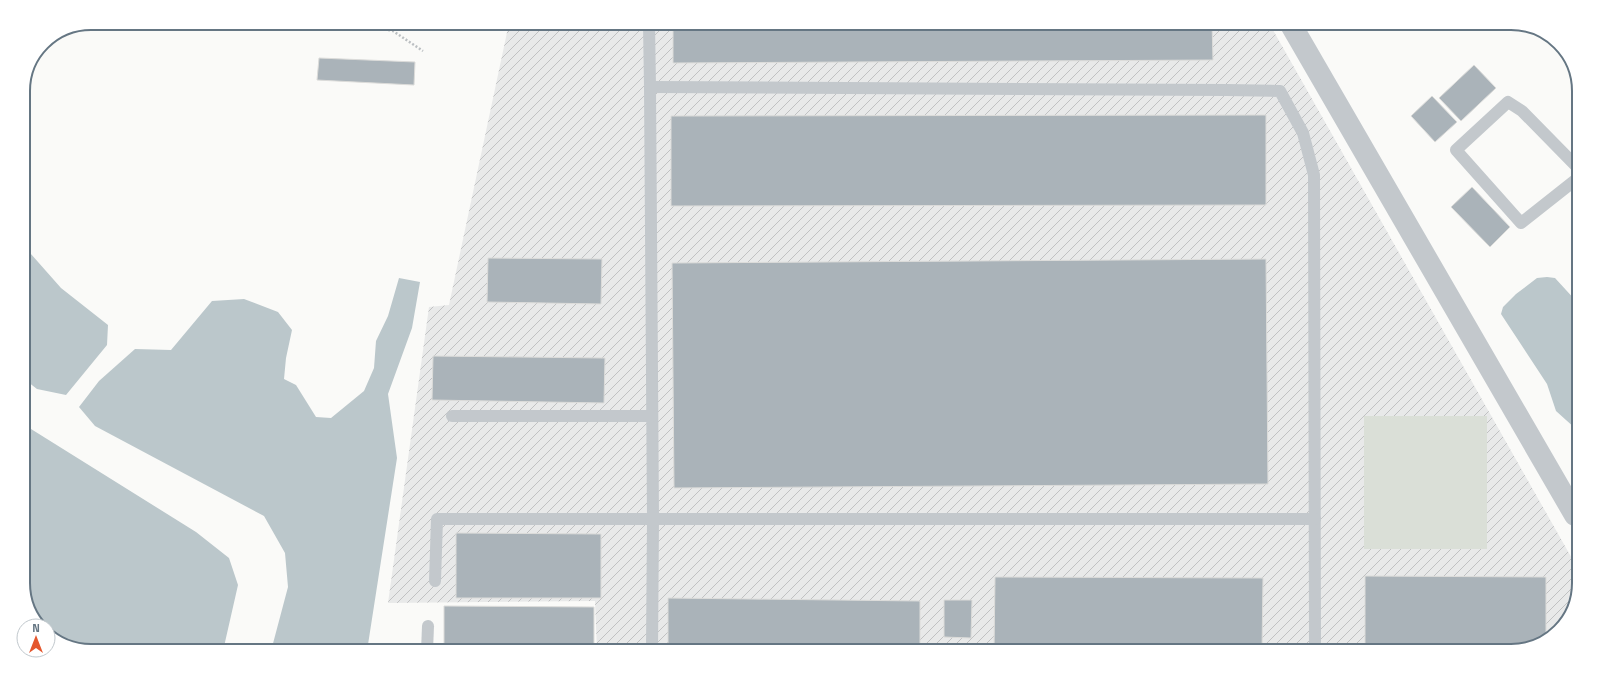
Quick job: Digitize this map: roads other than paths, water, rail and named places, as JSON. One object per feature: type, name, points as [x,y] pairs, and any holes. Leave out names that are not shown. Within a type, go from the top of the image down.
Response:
[{"type":"street","points":[[1294,30],[1572,510]]},
{"type":"lane","points":[[649,30],[653,519],[652,644]]},
{"type":"lane","points":[[650,87],[1280,91],[1303,133],[1314,175],[1315,644]]},
{"type":"lane","points":[[1572,162],[1522,111],[1508,102],[1456,150],[1521,223],[1572,183]]},
{"type":"lane","points":[[452,416],[652,416]]},
{"type":"lane","points":[[435,581],[437,519],[1315,519]]},
{"type":"lane","points":[[427,644],[428,626]]}]
